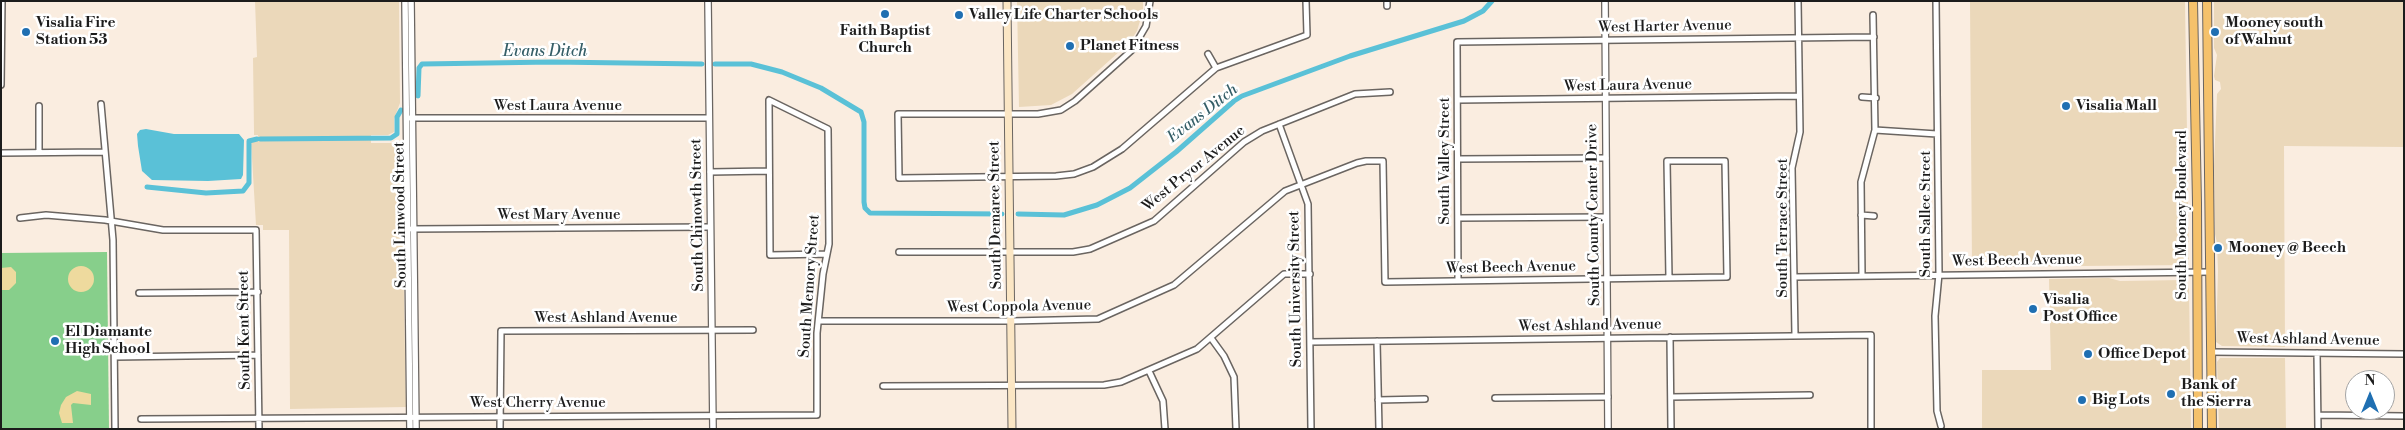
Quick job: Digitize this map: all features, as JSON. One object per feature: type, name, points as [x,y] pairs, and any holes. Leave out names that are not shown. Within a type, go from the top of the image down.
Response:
[{"type":"main road","name":"South Demaree Street","points":[[1008,1],[1012,429]]},
{"type":"main road","name":"South Mooney Boulevard","points":[[2193,1],[2198,429]]},
{"type":"main road","name":"South Mooney Boulevard","points":[[2207,1],[2212,429]]},
{"type":"street","points":[[1,85],[2,1]]},
{"type":"street","name":"South Linwood Street","points":[[405,1],[410,118]]},
{"type":"street","name":"South Linwood Street","points":[[410,429],[411,1]]},
{"type":"street","name":"South Chinowth Street","points":[[708,1],[712,429]]},
{"type":"street","points":[[1150,1],[1146,26],[1138,42],[1075,101],[1061,110],[1049,113],[1009,114],[898,114],[899,178],[1010,177],[1074,174],[1101,163],[1122,149],[1216,68],[1307,35],[1306,1]]},
{"type":"street","name":"South County Center Drive","points":[[1605,1],[1608,429]]},
{"type":"street","name":"South Terrace Street","points":[[1795,335],[1792,168],[1800,132],[1798,1]]},
{"type":"street","name":"South Sallee Street","points":[[1936,1],[1939,274],[1934,316],[1937,410],[1941,426]]},
{"type":"street","points":[[1862,276],[1861,182],[1875,130],[1876,98],[1873,15]]},
{"type":"street","name":"West Harter Avenue","points":[[1457,42],[1874,37]]},
{"type":"street","name":"South Valley Street","points":[[1457,42],[1458,281]]},
{"type":"street","points":[[1208,54],[1216,68]]},
{"type":"street","name":"West Pryor Avenue","points":[[899,252],[1082,250],[1140,228],[1164,213],[1244,142],[1279,124],[1355,94],[1390,92]]},
{"type":"street","name":"West Laura Avenue","points":[[1458,100],[1799,96]]},
{"type":"street","points":[[1862,97],[1876,98]]},
{"type":"street","name":"South Memory Street","points":[[769,171],[769,100],[828,129],[827,254],[818,321],[817,414]]},
{"type":"street","points":[[101,104],[112,222],[115,429]]},
{"type":"street","points":[[39,106],[39,152]]},
{"type":"street","name":"West Laura Avenue","points":[[410,118],[709,118]]},
{"type":"street","name":"South University Street","points":[[1279,124],[1308,204],[1311,429]]},
{"type":"street","points":[[1875,130],[1937,134]]},
{"type":"street","points":[[1,153],[104,152]]},
{"type":"street","points":[[1458,159],[1606,158]]},
{"type":"street","name":"West Coppola Avenue","points":[[818,321],[1011,321],[1098,318],[1168,289],[1181,280],[1278,195],[1357,163],[1383,161],[1385,282]]},
{"type":"street","name":"West Beech Avenue","points":[[1385,282],[1607,279],[1669,278],[1727,277],[1726,161],[1668,162],[1669,278]]},
{"type":"street","points":[[710,172],[769,171],[770,254],[827,254]]},
{"type":"street","points":[[20,218],[46,215],[112,222]]},
{"type":"street","points":[[1861,215],[1874,216]]},
{"type":"street","points":[[1458,218],[1606,217]]},
{"type":"street","name":"South Kent Street","points":[[112,222],[163,230],[256,230],[258,429]]},
{"type":"street","name":"West Mary Avenue","points":[[411,229],[710,227]]},
{"type":"street","name":"South Linwood Street","points":[[411,229],[416,429]]},
{"type":"street","name":"West Beech Avenue","points":[[1794,277],[2210,272]]},
{"type":"street","points":[[883,386],[1112,384],[1149,372],[1188,354],[1211,338],[1284,274],[1310,274]]},
{"type":"street","points":[[139,293],[258,292]]},
{"type":"street","name":"West Ashland Avenue","points":[[500,416],[501,331],[753,330]]},
{"type":"street","name":"West Ashland Avenue","points":[[1310,342],[1870,335],[1871,429]]},
{"type":"street","points":[[1670,337],[1671,429]]},
{"type":"street","points":[[1211,338],[1224,356],[1234,377],[1236,429]]},
{"type":"street","points":[[1377,341],[1379,429]]},
{"type":"street","name":"West Ashland Avenue","points":[[2211,352],[2404,354]]},
{"type":"street","points":[[2317,353],[2318,429]]},
{"type":"street","points":[[114,357],[258,355]]},
{"type":"street","points":[[1149,372],[1162,401],[1165,429]]},
{"type":"street","points":[[1671,397],[1810,395]]},
{"type":"street","points":[[1495,398],[1608,396]]},
{"type":"street","points":[[1378,400],[1425,399]]},
{"type":"street","name":"West Cherry Avenue","points":[[141,419],[817,414]]},
{"type":"street","points":[[2318,415],[2404,416]]},
{"type":"street","points":[[500,416],[500,429]]},
{"type":"shaded area","points":[[255,1],[399,1],[400,103],[394,119],[394,132],[388,135],[371,135],[371,143],[401,143],[406,407],[290,409],[289,230],[263,230],[263,225],[256,225],[251,141],[258,141],[258,135],[254,135],[253,58],[257,57]]},
{"type":"shaded area","points":[[1017,1],[1143,1],[1143,11],[1137,31],[1129,43],[1072,94],[1051,105],[1019,107]]},
{"type":"shaded area","points":[[1970,1],[2185,1],[2189,265],[1972,267]]},
{"type":"shaded area","points":[[2214,1],[2404,1],[2404,147],[2284,146],[2285,347],[2222,346],[2216,342],[2218,271],[2215,234],[2214,166],[2217,94],[2221,89],[2220,82],[2215,80],[2214,76],[2217,55],[2214,48]]},
{"type":"shaded area","points":[[2109,278],[2120,281],[2183,280],[2189,286],[2191,429],[1982,429],[1982,370],[2051,370],[2049,279]]},
{"type":"shaded area","points":[[2220,358],[2285,358],[2286,429],[2219,429],[2217,362]]},
{"type":"green space","name":"El Diamante High School","points":[[107,252],[109,429],[1,429],[1,253]]},
{"type":"sand","points":[[81,266],[90,270],[94,279],[90,288],[81,292],[72,288],[68,279],[72,270]]},
{"type":"sand","points":[[11,267],[16,272],[16,283],[9,290],[1,290],[1,268]]},
{"type":"sand","points":[[77,391],[91,394],[91,405],[73,403],[71,405],[73,423],[62,423],[59,413],[61,405],[66,397]]},
{"type":"water","points":[[146,129],[174,134],[239,134],[244,140],[243,175],[241,179],[208,181],[152,180],[142,171],[138,146],[137,134],[140,130]]},
{"type":"waterway","name":"Evans Ditch","points":[[1018,214],[1064,215],[1097,205],[1130,188],[1242,96],[1350,56],[1464,21],[1483,11],[1492,1]]},
{"type":"waterway","name":"Evans Ditch","points":[[418,96],[419,68],[422,64],[552,62],[702,64]]},
{"type":"waterway","name":"Evans Ditch","points":[[715,64],[751,64],[782,72],[821,88],[861,112],[864,122],[864,202],[865,208],[870,213],[1002,214]]},
{"type":"waterway","name":"Evans Ditch","points":[[260,139],[391,138],[397,134],[397,117],[401,110]]},
{"type":"waterway","name":"Evans Ditch","points":[[147,187],[206,193],[243,191],[249,183],[249,141],[257,139]]},
{"type":"place","name":"Faith Baptist Church","points":[[885,14]]},
{"type":"place","name":"Valley Life Charter Schools","points":[[959,15]]},
{"type":"place","name":"Visalia Fire Station 53","points":[[26,32]]},
{"type":"place","name":"Mooney south of Walnut","points":[[2215,32]]},
{"type":"place","name":"Planet Fitness","points":[[1070,46]]},
{"type":"place","name":"Visalia Mall","points":[[2066,106]]},
{"type":"place","name":"Mooney @ Beech","points":[[2218,248]]},
{"type":"place","name":"Visalia Post Office","points":[[2033,309]]},
{"type":"place","name":"El Diamante High School","points":[[55,341]]},
{"type":"place","name":"Office Depot","points":[[2088,354]]},
{"type":"place","name":"Bank of the Sierra","points":[[2171,394]]},
{"type":"place","name":"Big Lots","points":[[2082,400]]}]
